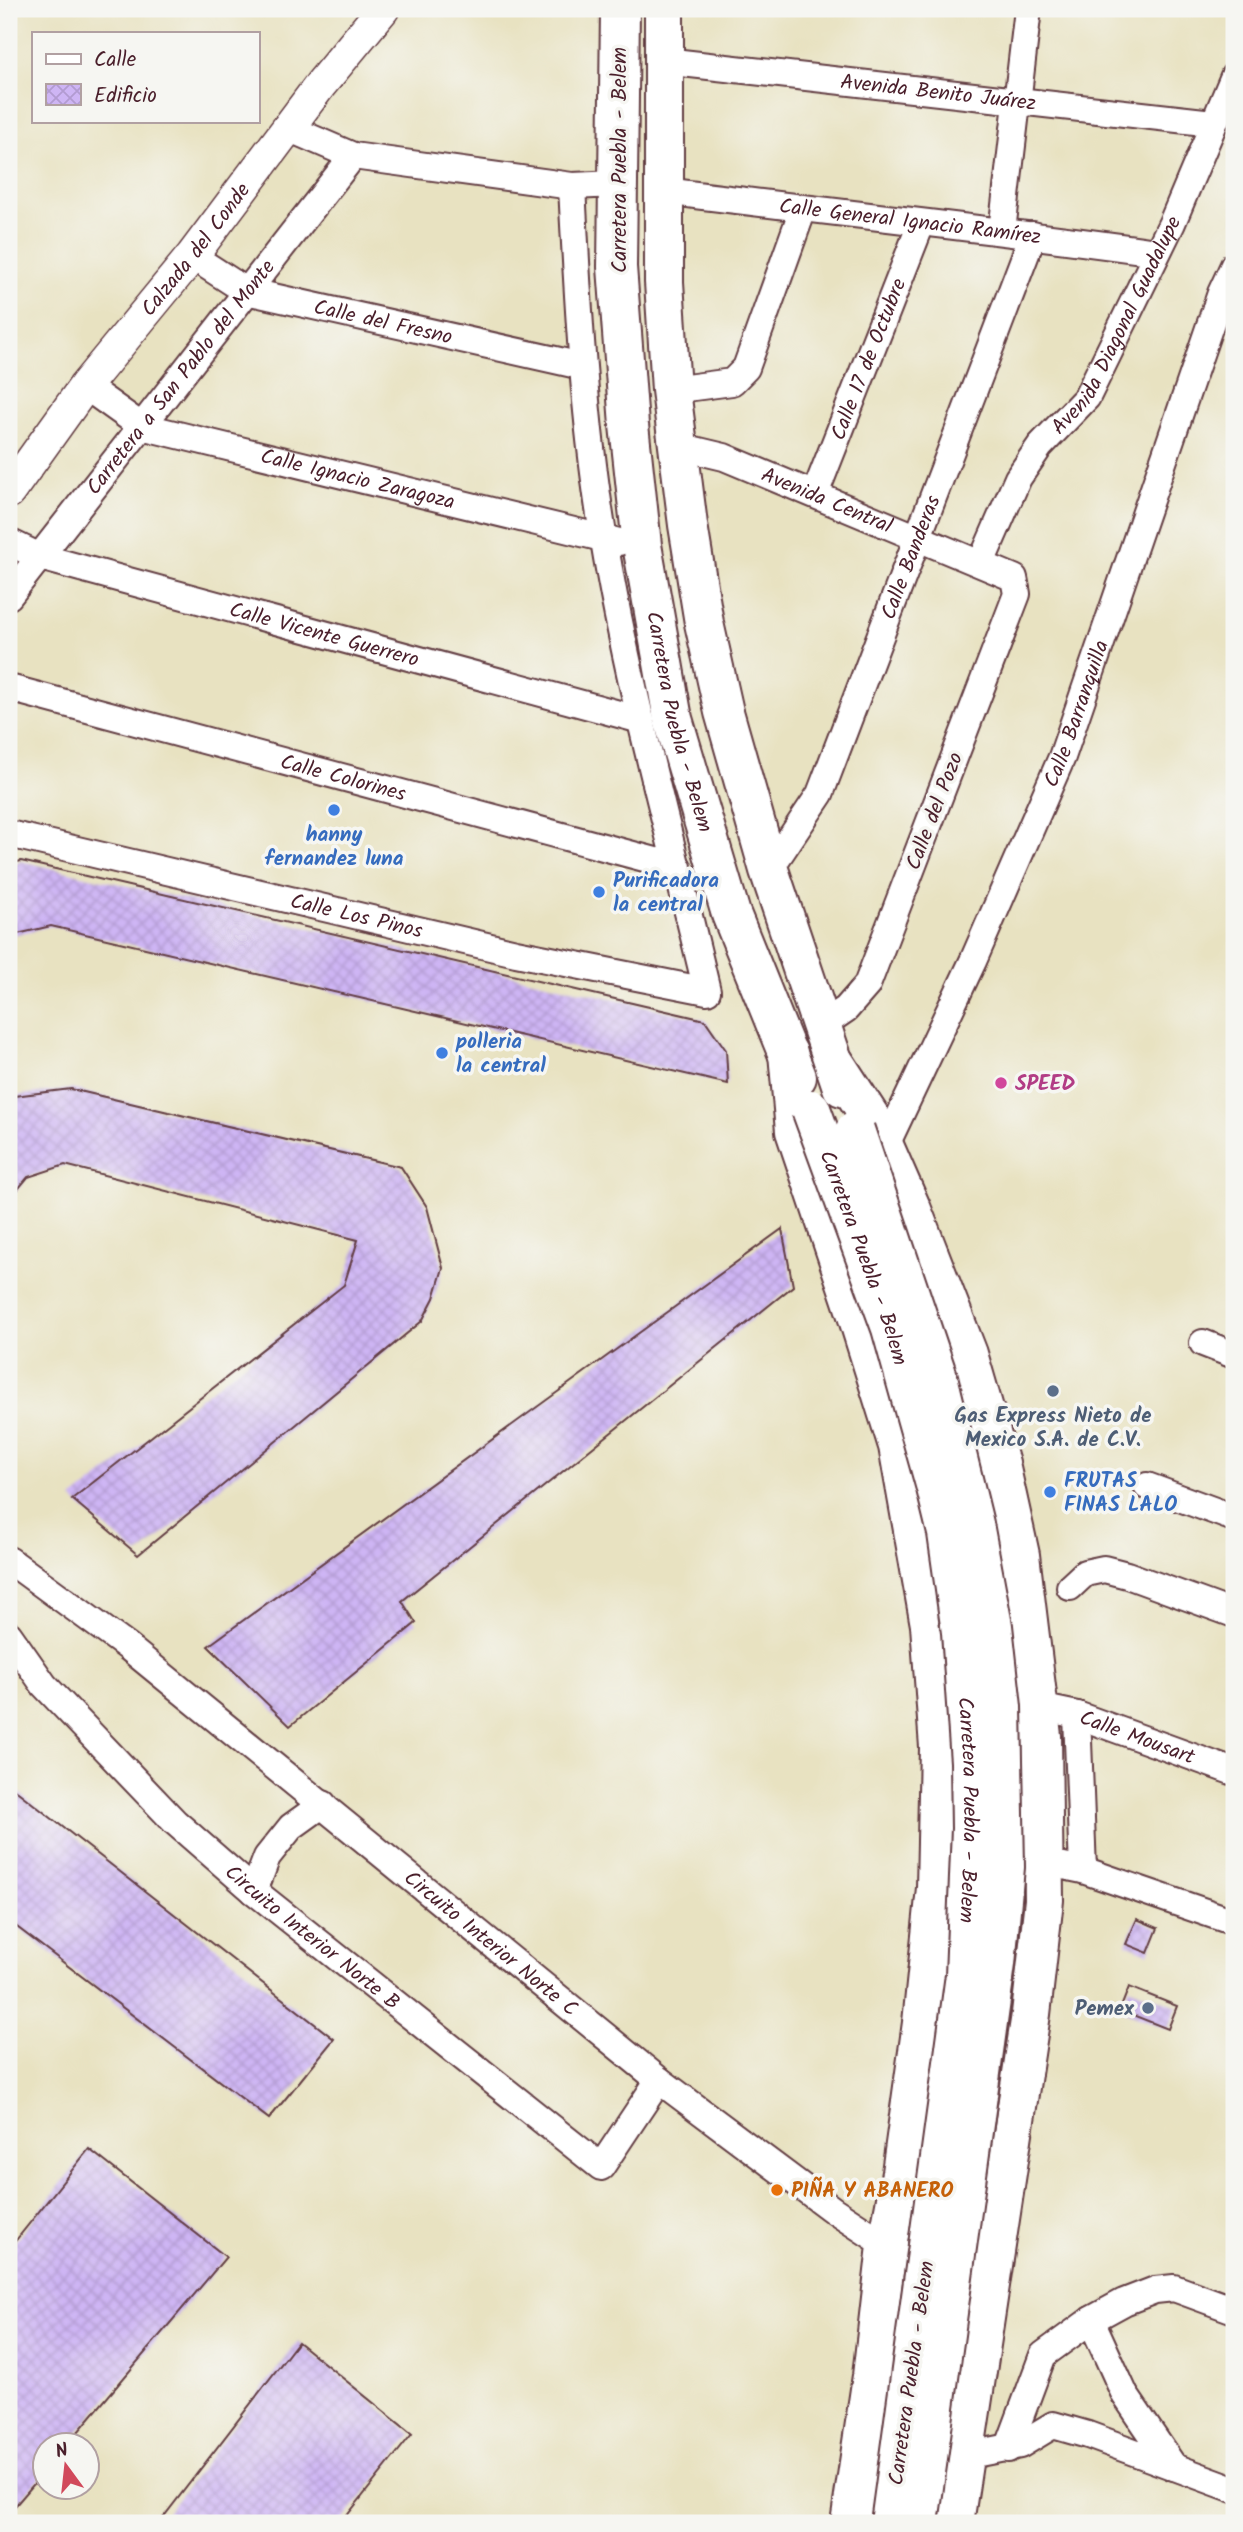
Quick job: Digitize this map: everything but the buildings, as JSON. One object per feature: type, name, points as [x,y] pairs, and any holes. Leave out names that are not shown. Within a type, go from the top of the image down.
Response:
[{"type":"main road","name":"Carretera Puebla - Belem","points":[[620,9],[618,281],[642,545],[639,623],[673,719],[727,901],[811,1109],[891,1328],[947,1533],[961,1632],[970,1750],[971,1828],[965,1975],[890,2523]]},
{"type":"main road","name":"Carretera Puebla - Belem","points":[[664,9],[664,282],[671,390],[705,623],[724,712],[769,870],[821,1026],[870,1138],[938,1377],[976,1537],[993,1626],[1002,1707],[1005,1867],[996,1965],[919,2523]]},
{"type":"main road","points":[[788,1054],[795,1131],[898,1446],[930,1625],[939,1746],[936,1888],[922,2022],[887,2246],[872,2376],[850,2523]]},
{"type":"main road","points":[[870,1138],[912,1210],[968,1354],[1000,1464],[1020,1555],[1042,1736],[1044,1900],[1031,2014],[954,2523]]},
{"type":"main road","points":[[906,2136],[931,2159],[963,2170],[1008,2161]]},
{"type":"main road","points":[[872,2376],[900,2375],[934,2380],[953,2388],[971,2405]]},
{"type":"street","name":"Calzada del Conde","points":[[9,492],[85,386],[192,256],[288,128],[383,9]]},
{"type":"street","points":[[1002,231],[1028,9]]},
{"type":"street","name":"Avenida Benito Juárez","points":[[664,61],[1213,123]]},
{"type":"street","name":"Avenida Diagonal Guadalupe","points":[[981,563],[1018,478],[1040,446],[1087,397],[1171,223],[1234,76]]},
{"type":"street","points":[[288,128],[353,156],[572,186],[617,184]]},
{"type":"street","name":"Carretera a San Pablo del Monte","points":[[9,596],[353,156]]},
{"type":"street","points":[[572,186],[582,366],[604,540],[639,623],[641,720],[678,867]]},
{"type":"street","name":"Calle General Ignacio Ramírez","points":[[664,191],[1002,231],[1156,253]]},
{"type":"street","points":[[671,390],[732,382],[747,368],[803,209]]},
{"type":"street","name":"Calle 17 de Octubre","points":[[815,494],[921,223]]},
{"type":"street","name":"Calle Banderas","points":[[769,870],[820,794],[1033,235]]},
{"type":"street","name":"Calle del Fresno","points":[[192,256],[246,291],[582,366]]},
{"type":"street","name":"Calle Barranquilla","points":[[870,1138],[973,961],[1062,757],[1228,296],[1234,265]]},
{"type":"street","name":"Calle Ignacio Zaragoza","points":[[85,386],[141,426],[604,540],[642,545]]},
{"type":"street","name":"Avenida Central","points":[[678,446],[724,457],[1014,578]]},
{"type":"street","name":"Calle Vicente Guerrero","points":[[9,542],[40,557],[641,720]]},
{"type":"street","name":"Calle del Pozo","points":[[821,1026],[846,1009],[867,985],[1017,594],[1014,578]]},
{"type":"street","name":"Calle Colorines","points":[[9,688],[678,867]]},
{"type":"street","name":"Calle Los Pinos","points":[[9,834],[516,953],[707,991],[678,867]]},
{"type":"street","points":[[1203,1343],[1234,1354]]},
{"type":"street","points":[[1147,1486],[1234,1518]]},
{"type":"street","name":"Circuito Interior Norte C","points":[[9,1560],[128,1647],[324,1804],[659,2080],[834,2210],[986,2310]]},
{"type":"street","points":[[1070,1587],[1085,1573],[1104,1570],[1127,1575],[1234,1614]]},
{"type":"street","name":"Circuito Interior Norte B","points":[[9,1635],[44,1685],[174,1822],[254,1891],[601,2167],[659,2080]]},
{"type":"street","name":"Calle Mousart","points":[[1039,1707],[1077,1715],[1234,1772]]},
{"type":"street","points":[[1077,1715],[1083,1870]]},
{"type":"street","points":[[254,1891],[267,1857],[291,1828],[324,1804]]},
{"type":"street","points":[[1044,1862],[1083,1870],[1234,1922]]},
{"type":"street","points":[[1008,2449],[1043,2355],[1091,2320],[1124,2302],[1155,2290],[1174,2288],[1234,2310]]},
{"type":"street","points":[[1091,2320],[1125,2395],[1174,2467]]},
{"type":"street","points":[[964,2456],[1020,2445],[1053,2425],[1070,2428],[1234,2489]]},
{"type":"place","name":"hanny fernandez luna","points":[[334,810]]},
{"type":"place","name":"Purificadora la central","points":[[599,892]]},
{"type":"place","name":"polleria la central","points":[[442,1053]]},
{"type":"place","name":"SPEED","points":[[1001,1083]]},
{"type":"place","name":"Gas Express Nieto de Mexico S.A. de C.V.","points":[[1053,1391]]},
{"type":"place","name":"FRUTAS FINAS LALO","points":[[1050,1492]]},
{"type":"place","name":"Pemex","points":[[1148,2008]]},
{"type":"place","name":"PIÑA Y ABANERO","points":[[777,2190]]}]
